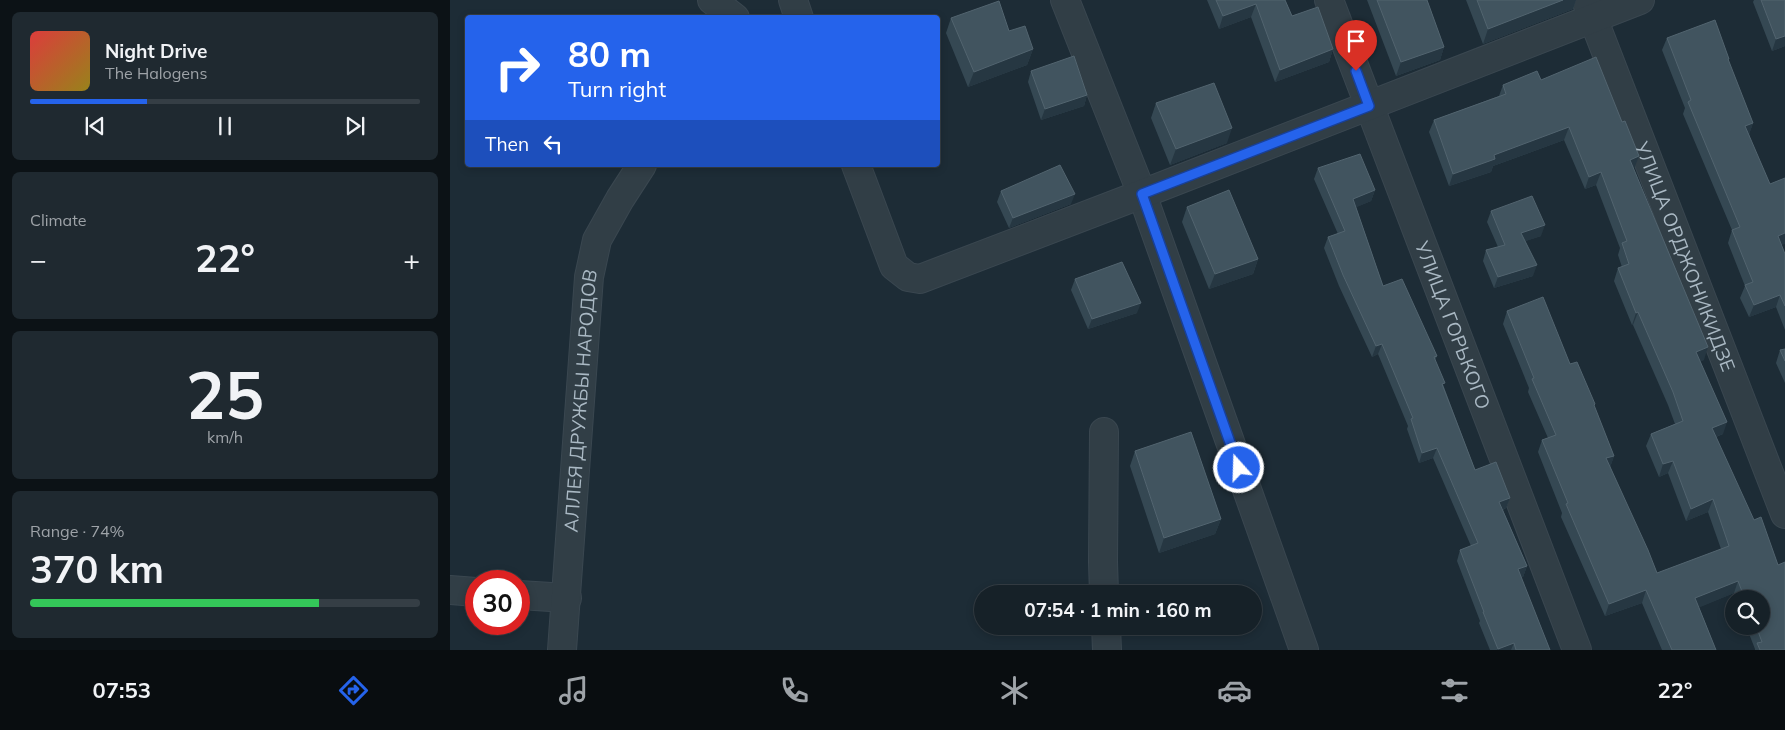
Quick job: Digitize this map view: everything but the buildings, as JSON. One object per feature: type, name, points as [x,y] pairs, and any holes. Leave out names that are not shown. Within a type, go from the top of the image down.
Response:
[{"type":"street","points":[[712,0],[731,15]]},
{"type":"street","points":[[793,0],[798,15]]},
{"type":"street","points":[[1065,0],[1142,194],[1304,650]]},
{"type":"street","name":"УЛИЦА ГОРЬКОГО","points":[[1329,0],[1576,650]]},
{"type":"street","points":[[857,167],[894,266],[908,277],[920,279],[1369,106],[1590,9],[1640,0]]},
{"type":"street","name":"УЛИЦА ОРДЖОНИКИДЗЕ","points":[[1590,9],[1785,514]]},
{"type":"street","name":"АЛЛЕЯ ДРУЖБЫ НАРОДОВ","points":[[562,650],[589,277],[597,240],[641,167]]},
{"type":"street","points":[[1104,432],[1104,585]]},
{"type":"street","points":[[450,590],[465,591]]},
{"type":"street","points":[[530,596],[567,598]]},
{"type":"street","points":[[1106,635],[1107,650]]},
{"type":"route","points":[[1239,468],[1142,194],[1369,106],[1356,71]]}]
